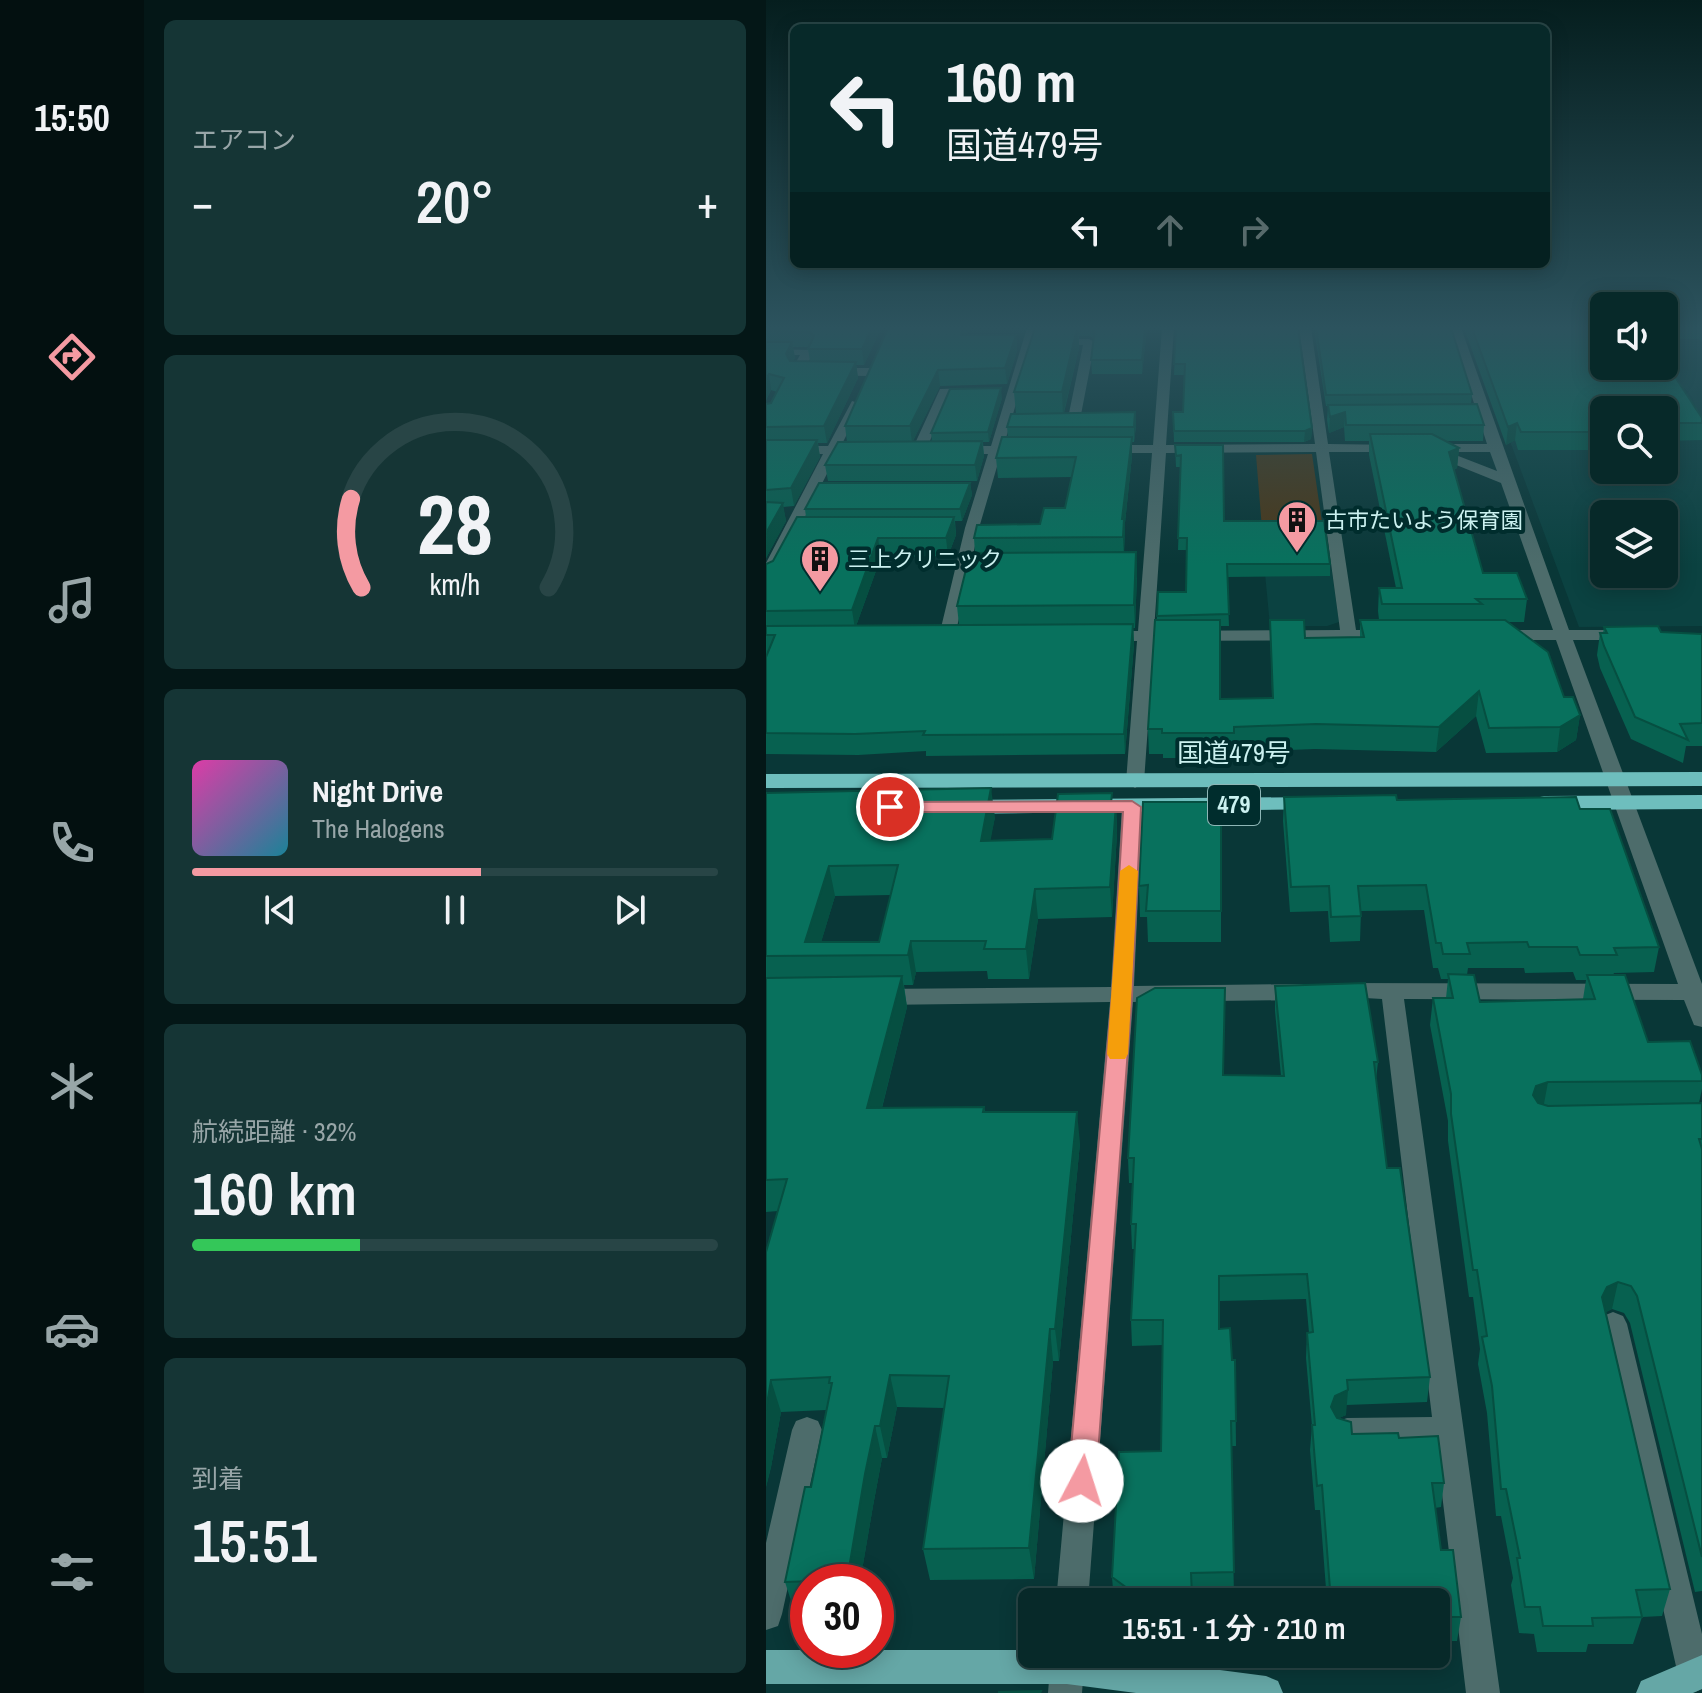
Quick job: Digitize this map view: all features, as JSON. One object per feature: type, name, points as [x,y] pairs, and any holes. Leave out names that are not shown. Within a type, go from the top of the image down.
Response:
[{"type":"highway","name":"国道479号","points":[[937,807],[1134,794],[1702,779]]},
{"type":"highway","name":"国道479号","points":[[766,781],[1336,804]]},
{"type":"highway","points":[[1521,803],[1702,802]]},
{"type":"main road","points":[[766,1667],[1067,1671],[1266,1693]]},
{"type":"main road","points":[[1653,1693],[1698,1673]]},
{"type":"street","points":[[767,573],[798,528],[798,513],[854,407]]},
{"type":"street","points":[[935,450],[912,450],[936,407]]},
{"type":"street","points":[[947,636],[970,567],[964,528],[986,488],[998,449],[1013,422],[1011,407]]},
{"type":"street","points":[[1047,422],[1074,422],[1077,407]]},
{"type":"street","points":[[1073,1588],[1122,995],[1147,636],[1143,566],[1162,407]]},
{"type":"street","points":[[1324,407],[1323,448],[1349,635]]},
{"type":"street","points":[[1474,407],[1495,448],[1697,992],[1702,1019]]},
{"type":"street","points":[[1086,449],[1495,448]]},
{"type":"street","points":[[951,450],[1042,449]]},
{"type":"street","points":[[1428,449],[1506,480]]},
{"type":"street","points":[[766,450],[877,450]]},
{"type":"street","points":[[813,488],[828,488]]},
{"type":"street","points":[[970,488],[986,488]]},
{"type":"street","points":[[777,514],[798,513]]},
{"type":"street","points":[[1086,636],[1411,635]]},
{"type":"street","points":[[1487,635],[1640,635]]},
{"type":"street","points":[[859,997],[1392,990],[1697,992]]},
{"type":"street","points":[[1392,990],[1483,1693]]},
{"type":"street","points":[[1613,1324],[1698,1673]]},
{"type":"street","points":[[766,1614],[807,1430]]},
{"type":"street","points":[[1347,1431],[1448,1430]]},
{"type":"shaded area","points":[[1497,407],[1590,407],[1590,484],[1678,484],[1678,407],[1702,407],[1702,626],[1579,627]]},
{"type":"shaded area","points":[[1312,454],[1323,529],[1262,529],[1256,455]]},
{"type":"shaded area","points":[[1326,530],[1339,622],[1327,626],[1270,626],[1261,531]]},
{"type":"building","points":[[766,407],[833,407],[824,426],[766,427]]},
{"type":"building","points":[[853,407],[919,407],[910,426],[845,426]]},
{"type":"building","points":[[942,407],[995,407],[988,432],[931,433]]},
{"type":"building","points":[[1183,407],[1309,407],[1312,428],[1305,431],[1174,431],[1173,412],[1183,412]]},
{"type":"building","points":[[1328,407],[1478,407],[1484,425],[1346,425],[1345,412],[1330,417]]},
{"type":"building","points":[[1501,407],[1590,407],[1590,432],[1521,432],[1517,423],[1508,427]]},
{"type":"building","points":[[1678,407],[1695,407],[1702,423],[1678,423]]},
{"type":"building","points":[[1135,412],[1134,427],[1007,427],[1011,414]]},
{"type":"building","points":[[1370,434],[1432,434],[1459,448],[1449,452],[1483,573],[1517,573],[1527,599],[1476,599],[1482,604],[1382,604],[1379,588],[1402,588]]},
{"type":"building","points":[[1002,437],[1132,437],[1122,519],[1123,537],[974,538],[977,525],[1040,524],[1044,508],[1065,508],[1076,457],[996,458]]},
{"type":"building","points":[[766,440],[817,440],[791,488],[766,490]]},
{"type":"building","points":[[982,441],[975,465],[825,465],[838,442]]},
{"type":"building","points":[[1175,445],[1223,445],[1224,521],[1324,521],[1330,564],[1227,564],[1229,614],[1157,616],[1158,592],[1186,592],[1187,538],[1178,538],[1181,455],[1176,456]]},
{"type":"building","points":[[819,483],[970,483],[960,509],[805,509]]},
{"type":"building","points":[[766,502],[783,503],[766,533]]},
{"type":"building","points":[[797,517],[954,517],[946,538],[878,538],[852,610],[766,611],[766,564],[773,561]]},
{"type":"building","points":[[1136,552],[1134,605],[957,606],[970,553]]},
{"type":"building","points":[[1155,620],[1220,620],[1220,699],[1273,698],[1270,620],[1304,620],[1305,638],[1364,637],[1360,620],[1505,620],[1548,652],[1564,697],[1573,697],[1580,715],[1560,727],[1489,728],[1479,691],[1439,727],[1316,724],[1234,727],[1234,733],[1162,733],[1162,729],[1148,729]]},
{"type":"building","points":[[1133,624],[1124,734],[923,735],[925,731],[766,733],[766,657],[775,635],[766,635],[766,626]]},
{"type":"building","points":[[1658,626],[1661,632],[1702,634],[1702,723],[1680,724],[1688,740],[1635,717],[1600,633],[1607,633],[1604,627]]},
{"type":"building","points":[[991,788],[981,841],[1052,839],[1058,794],[1112,793],[1111,804],[1116,804],[1110,887],[1035,889],[1026,949],[984,949],[986,941],[911,941],[908,955],[766,956],[766,793]],"holes":[[[898,865],[879,942],[805,942],[829,866]]]},
{"type":"building","points":[[1396,795],[1397,800],[1576,797],[1580,809],[1610,809],[1659,947],[1614,948],[1617,955],[1580,955],[1577,947],[1529,947],[1527,942],[1467,943],[1470,954],[1443,954],[1441,943],[1436,943],[1426,885],[1358,886],[1361,916],[1331,917],[1329,886],[1291,887],[1284,797]]},
{"type":"building","points":[[1143,802],[1221,802],[1221,911],[1146,911],[1148,885],[1139,886]]},
{"type":"building","points":[[1448,974],[1474,975],[1480,1002],[1595,999],[1587,975],[1625,975],[1648,1042],[1690,1041],[1702,1075],[1702,1081],[1548,1082],[1536,1086],[1533,1095],[1538,1103],[1548,1106],[1702,1103],[1702,1139],[1699,1139],[1702,1149],[1702,1557],[1637,1296],[1631,1286],[1618,1282],[1607,1287],[1602,1297],[1670,1589],[1636,1590],[1642,1617],[1592,1618],[1593,1626],[1543,1626],[1540,1607],[1525,1607],[1517,1558],[1520,1558],[1506,1489],[1501,1489],[1492,1386],[1482,1337],[1487,1336],[1477,1270],[1473,1270],[1451,1114],[1451,1094],[1433,998],[1453,998]]},
{"type":"building","points":[[902,976],[867,1108],[984,1107],[983,1112],[1077,1112],[1055,1329],[1050,1329],[1029,1548],[923,1549],[949,1376],[890,1375],[880,1426],[875,1426],[850,1564],[790,1564],[790,1582],[785,1582],[805,1487],[811,1487],[832,1383],[829,1383],[830,1377],[771,1380],[766,1410],[766,1252],[787,1179],[766,1180],[766,978]]},
{"type":"building","points":[[1365,983],[1378,1062],[1374,1062],[1387,1168],[1400,1168],[1430,1377],[1347,1380],[1348,1390],[1335,1396],[1331,1407],[1337,1418],[1351,1422],[1352,1434],[1398,1433],[1399,1438],[1438,1436],[1444,1483],[1432,1483],[1441,1550],[1453,1550],[1461,1617],[1450,1617],[1450,1588],[1330,1588],[1322,1485],[1317,1486],[1312,1425],[1315,1425],[1307,1333],[1313,1332],[1307,1274],[1219,1276],[1219,1329],[1230,1328],[1232,1360],[1235,1360],[1236,1421],[1231,1421],[1234,1572],[1191,1573],[1192,1588],[1127,1588],[1112,1577],[1119,1452],[1161,1451],[1163,1320],[1131,1320],[1136,1224],[1131,1224],[1134,1158],[1128,1158],[1137,998],[1155,988],[1225,988],[1223,1075],[1284,1076],[1275,986]]},
{"type":"building","points":[[999,1692],[1040,1693],[999,1693]]},
{"type":"slow traffic","points":[[1117,1054],[1129,871]]},
{"type":"place","name":"古市たいよう保育園","points":[[1297,554]]},
{"type":"place","name":"三上クリニック","points":[[820,593]]},
{"type":"route","points":[[890,807],[1132,807],[1122,995],[1082,1481]]}]
